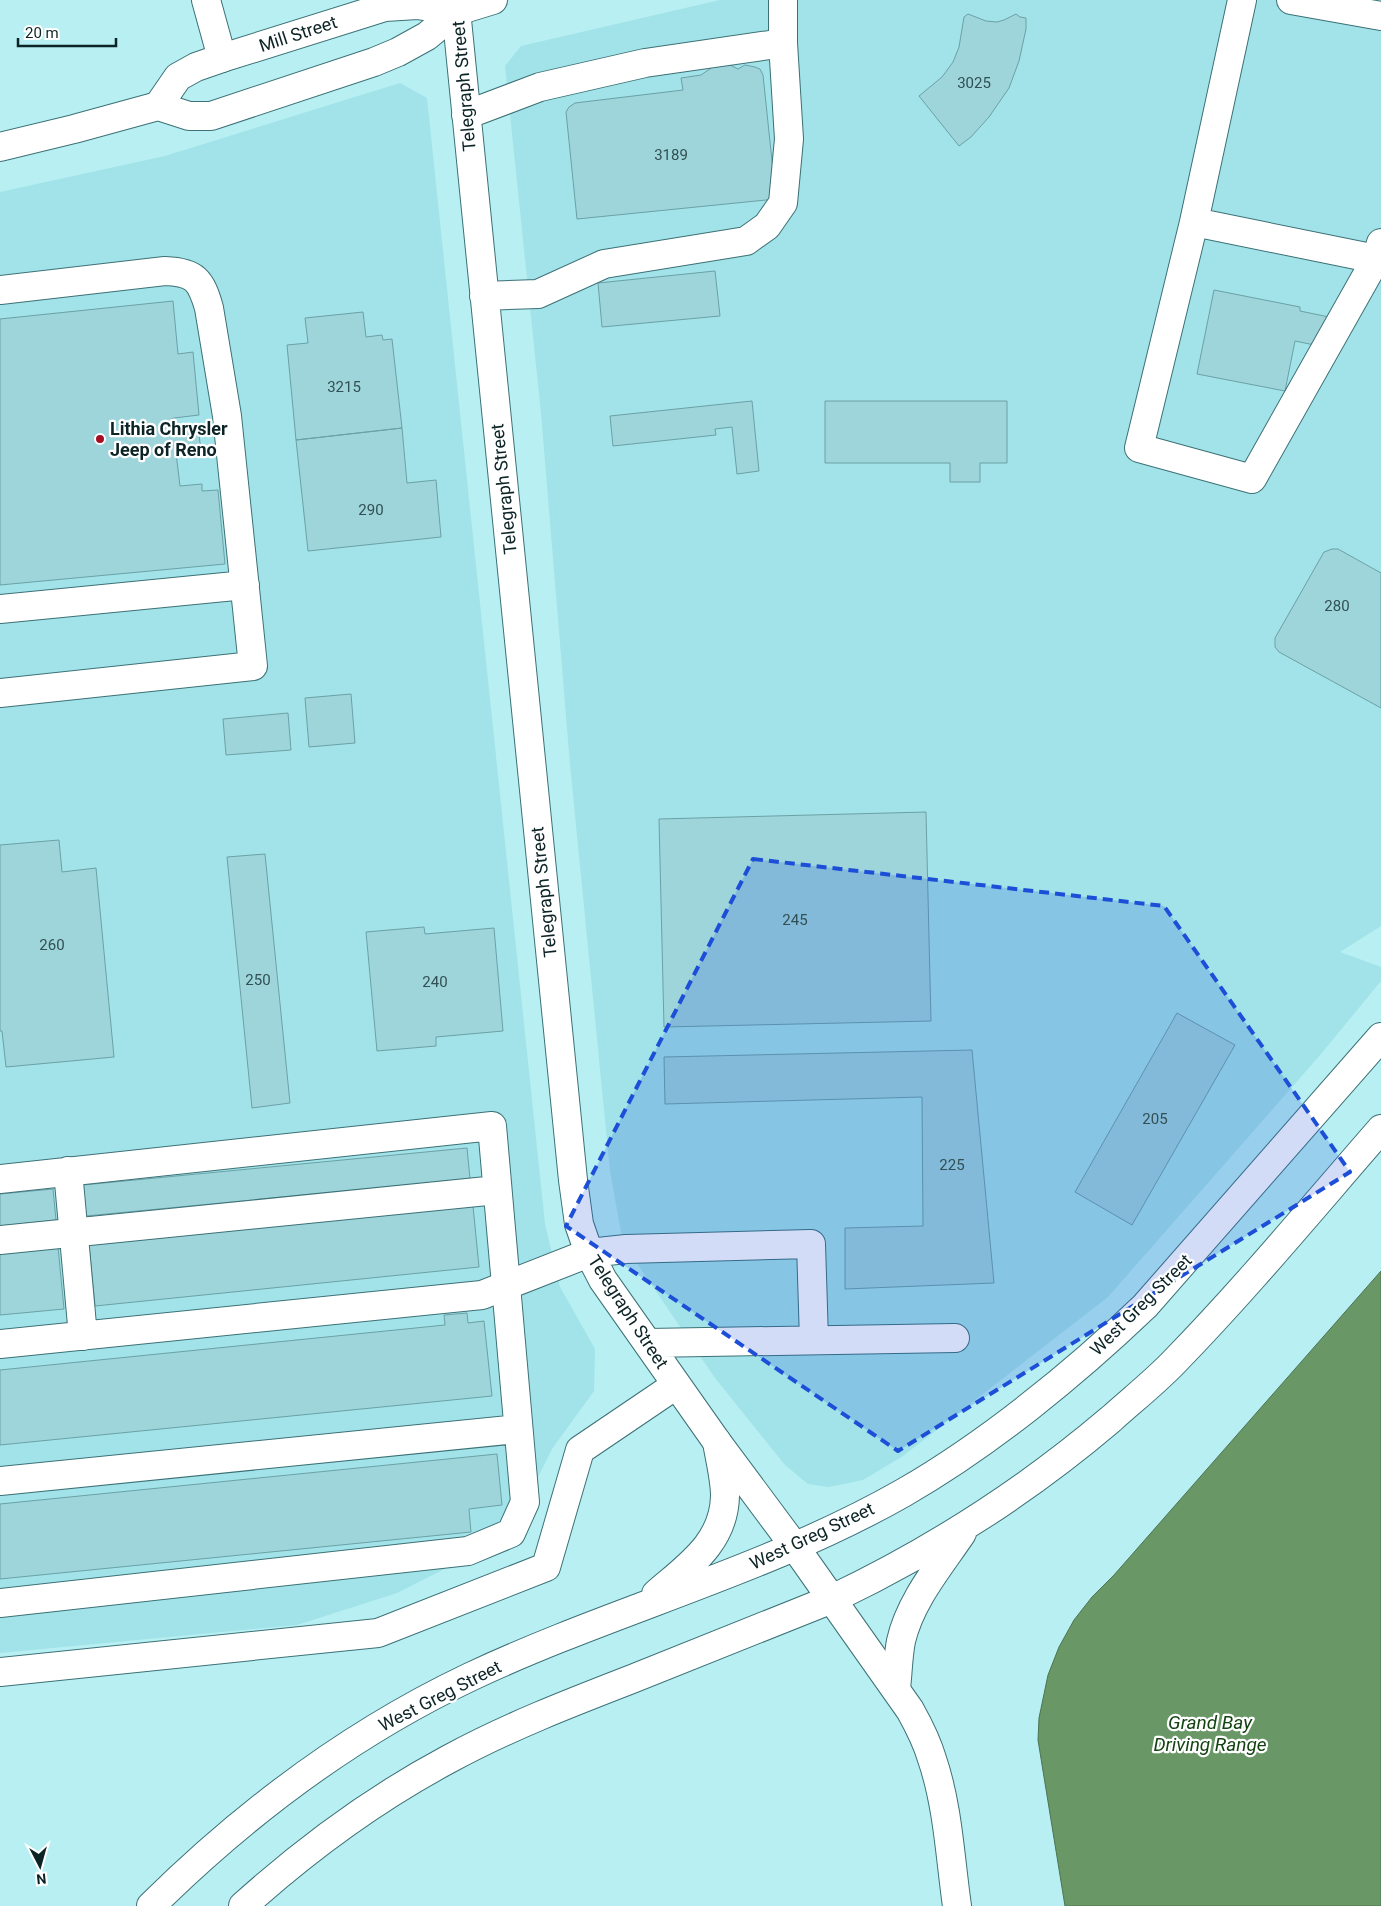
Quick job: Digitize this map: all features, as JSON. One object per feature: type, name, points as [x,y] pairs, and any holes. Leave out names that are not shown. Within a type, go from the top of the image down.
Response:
[{"type":"main road","points":[[206,0],[222,58]]},
{"type":"main road","name":"Mill Street","points":[[456,5],[427,36],[398,52],[374,62],[211,116],[189,116],[158,106],[178,77],[196,67],[222,58],[385,7],[456,5],[493,0]]},
{"type":"main road","points":[[484,296],[538,294],[604,264],[746,240],[767,226],[783,203],[789,139],[783,43],[783,0]]},
{"type":"main road","points":[[1194,222],[1379,251],[1252,479],[1139,448],[1194,222],[1242,0]]},
{"type":"main road","points":[[1291,0],[1381,16]]},
{"type":"main road","name":"Telegraph Street","points":[[456,5],[573,1180],[579,1224],[589,1252],[603,1280],[676,1385],[896,1688],[922,1733],[940,1785],[957,1906]]},
{"type":"main road","points":[[466,115],[540,88],[645,63],[783,43]]},
{"type":"main road","points":[[0,147],[158,106]]},
{"type":"main road","points":[[0,290],[164,271],[182,272],[196,279],[204,292],[209,308],[227,416],[253,666],[0,693]]},
{"type":"main road","points":[[0,609],[245,585]]},
{"type":"main road","name":"West Greg Street","points":[[151,1906],[181,1876],[232,1832],[298,1781],[354,1742],[411,1708],[470,1677],[526,1653],[795,1547],[904,1492],[964,1453],[1025,1409],[1105,1344],[1151,1299],[1381,1037]]},
{"type":"main road","points":[[0,1179],[492,1126],[525,1502],[511,1533],[468,1551],[0,1603]]},
{"type":"main road","points":[[243,1906],[328,1837],[390,1794],[448,1759],[519,1724],[832,1599],[876,1578],[967,1526],[1030,1484],[1084,1442],[1174,1362],[1381,1129]]},
{"type":"main road","points":[[68,1171],[83,1336]]},
{"type":"main road","points":[[0,1240],[497,1190]]},
{"type":"main road","points":[[0,1344],[482,1295],[589,1252],[626,1249],[811,1244],[814,1340]]},
{"type":"main road","points":[[648,1343],[955,1338]]},
{"type":"main road","points":[[0,1672],[378,1633],[546,1567],[580,1450],[676,1385]]},
{"type":"main road","points":[[0,1481],[518,1429]]},
{"type":"main road","points":[[640,1608],[704,1552],[719,1530],[725,1497],[717,1442]]},
{"type":"main road","points":[[896,1688],[902,1640],[911,1613],[923,1591],[967,1526]]},
{"type":"highlighted area","points":[[753,859],[1164,906],[1350,1172],[898,1451],[566,1226]]},
{"type":"shaded area","points":[[720,0],[1381,0],[1381,926],[1340,952],[1381,967],[1381,981],[1321,1054],[1108,1297],[903,1456],[863,1480],[829,1487],[808,1484],[785,1465],[715,1378],[623,1243],[610,1171],[570,764],[541,413],[505,66],[521,46]]},
{"type":"shaded area","points":[[400,83],[427,98],[545,1224],[560,1287],[595,1349],[594,1391],[552,1449],[508,1537],[397,1593],[297,1625],[0,1653],[0,192],[165,156]]},
{"type":"water","name":"Grand Bay Driving Range","points":[[1381,1271],[1381,1906],[1065,1906],[1038,1740],[1039,1718],[1048,1675],[1059,1647],[1074,1620],[1092,1597],[1114,1575]]},
{"type":"building","points":[[968,14],[986,21],[997,22],[1016,14],[1026,18],[1026,29],[1019,61],[1009,88],[989,117],[971,137],[959,146],[919,96],[942,77],[953,62],[959,47],[964,17]]},
{"type":"building","points":[[730,65],[738,69],[745,65],[755,67],[760,69],[763,75],[776,199],[577,219],[566,112],[569,107],[575,103],[683,90],[681,78],[701,75],[714,66]]},
{"type":"building","points":[[715,271],[720,316],[602,327],[598,283]]},
{"type":"building","points":[[1214,290],[1300,307],[1300,311],[1329,317],[1324,347],[1295,341],[1285,391],[1197,374]]},
{"type":"building","name":"Lithia Chrysler Jeep of Reno","points":[[173,301],[178,354],[193,352],[199,415],[171,419],[172,428],[198,426],[201,451],[176,453],[180,486],[202,484],[202,491],[218,490],[225,564],[0,585],[0,319]]},
{"type":"building","points":[[363,312],[366,337],[382,335],[383,340],[392,339],[402,428],[296,440],[287,345],[308,343],[305,318]]},
{"type":"building","points":[[752,401],[759,471],[737,474],[732,427],[715,429],[716,435],[613,446],[610,416]]},
{"type":"building","points":[[825,401],[1007,401],[1007,463],[980,463],[980,482],[950,482],[950,463],[825,463]]},
{"type":"building","points":[[402,428],[407,483],[436,480],[441,537],[308,551],[296,440]]},
{"type":"building","points":[[1338,549],[1381,573],[1381,708],[1279,652],[1275,647],[1275,638],[1324,552]]},
{"type":"building","points":[[351,694],[355,743],[309,747],[305,698]]},
{"type":"building","points":[[288,713],[291,750],[226,755],[223,719]]},
{"type":"building","points":[[926,812],[931,1021],[664,1027],[659,819]]},
{"type":"building","points":[[59,840],[62,872],[96,868],[114,1057],[6,1067],[2,1031],[0,1031],[0,845]]},
{"type":"building","points":[[265,854],[290,1103],[252,1108],[227,857]]},
{"type":"building","points":[[424,927],[425,934],[494,928],[503,1031],[436,1037],[436,1046],[377,1051],[366,932]]},
{"type":"building","points":[[1177,1013],[1235,1045],[1132,1225],[1075,1192]]},
{"type":"building","points":[[972,1050],[994,1283],[845,1289],[845,1228],[923,1226],[922,1097],[665,1104],[664,1057]]},
{"type":"building","points":[[467,1148],[470,1179],[86,1216],[83,1185]]},
{"type":"building","points":[[53,1189],[56,1220],[0,1226],[0,1194]]},
{"type":"building","points":[[473,1206],[479,1267],[95,1306],[89,1244]]},
{"type":"building","points":[[58,1247],[64,1309],[0,1315],[0,1253]]},
{"type":"building","points":[[467,1313],[468,1323],[484,1321],[492,1396],[0,1445],[0,1370],[445,1325],[444,1315]]},
{"type":"building","points":[[497,1454],[502,1505],[469,1509],[471,1532],[0,1579],[0,1504]]},
{"type":"place","name":"Lithia Chrysler Jeep of Reno","points":[[100,439]]}]
